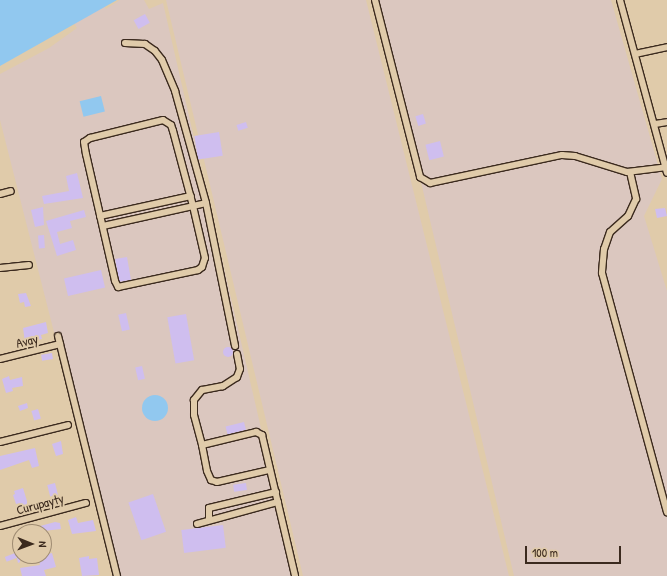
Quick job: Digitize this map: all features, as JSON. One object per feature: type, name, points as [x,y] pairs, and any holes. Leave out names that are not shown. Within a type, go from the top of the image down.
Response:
[{"type":"street","points":[[375,0],[420,177],[430,183],[441,182],[562,155],[575,156],[630,172],[666,170],[655,124],[620,0]]},
{"type":"street","points":[[125,43],[145,44],[155,51],[162,60],[190,137],[206,203],[235,346]]},
{"type":"street","points":[[635,54],[667,47]]},
{"type":"street","points":[[163,120],[171,124],[191,196],[205,258],[202,267],[198,270],[118,287],[100,216],[84,142],[90,138],[163,120]]},
{"type":"street","points":[[655,124],[667,122]]},
{"type":"street","points":[[630,172],[636,199],[628,216],[610,232],[604,249],[602,273],[667,512]]},
{"type":"street","points":[[0,194],[11,191]]},
{"type":"street","points":[[100,216],[191,196]]},
{"type":"street","points":[[103,226],[206,203]]},
{"type":"street","points":[[0,268],[29,265]]},
{"type":"street","points":[[58,336],[117,576]]},
{"type":"street","name":"Avay","points":[[0,359],[60,344]]},
{"type":"street","points":[[237,354],[240,369],[237,376],[223,386],[202,390],[194,400],[194,415],[202,444],[207,471],[211,480],[217,482],[269,470]]},
{"type":"street","points":[[0,442],[68,425]]},
{"type":"street","points":[[202,444],[259,432],[262,435],[295,576]]},
{"type":"street","points":[[209,520],[207,512],[213,507],[276,492]]},
{"type":"street","points":[[197,524],[278,502]]},
{"type":"street","name":"Curupayty","points":[[0,526],[86,503]]},
{"type":"shaded area","points":[[61,0],[101,0],[106,9],[120,0],[144,0],[149,9],[163,3],[295,576],[116,576],[0,120],[0,74],[49,48],[77,28]]},
{"type":"shaded area","points":[[166,0],[366,0],[509,576],[303,576]]},
{"type":"shaded area","points":[[378,0],[611,0],[662,179],[644,216],[667,291],[667,576],[514,576]]},
{"type":"water","points":[[0,0],[117,0],[0,66]]},
{"type":"water","points":[[101,96],[105,112],[84,117],[80,101]]},
{"type":"water","points":[[155,395],[164,399],[168,408],[164,417],[155,421],[146,417],[142,408],[146,399]]},
{"type":"building","points":[[145,14],[150,23],[138,29],[134,20]]},
{"type":"building","points":[[423,114],[426,124],[418,126],[415,116]]},
{"type":"building","points":[[246,122],[248,128],[238,131],[236,125]]},
{"type":"building","points":[[219,132],[223,156],[198,160],[194,136]]},
{"type":"building","points":[[440,141],[444,157],[429,160],[425,145]]},
{"type":"building","points":[[77,173],[83,198],[44,204],[42,196],[69,191],[66,176]]},
{"type":"building","points":[[43,207],[44,225],[35,227],[31,210]]},
{"type":"building","points":[[665,208],[667,216],[657,218],[655,209]]},
{"type":"building","points":[[84,210],[86,217],[70,221],[72,228],[57,232],[60,244],[73,240],[76,250],[57,256],[46,221]]},
{"type":"building","points":[[38,235],[44,235],[45,248],[39,248]]},
{"type":"building","points":[[127,257],[131,280],[119,282],[115,259]]},
{"type":"building","points":[[101,270],[105,288],[68,296],[64,279]]},
{"type":"building","points":[[26,293],[31,306],[25,307],[24,302],[20,303],[18,294]]},
{"type":"building","points":[[126,313],[130,330],[122,331],[118,315]]},
{"type":"building","points":[[186,314],[194,360],[175,364],[167,317]]},
{"type":"building","points":[[46,322],[48,333],[41,335],[42,339],[25,342],[23,328]]},
{"type":"building","points":[[226,347],[230,347],[232,348],[232,356],[226,357],[223,354],[223,350]]},
{"type":"building","points":[[52,353],[53,359],[42,361],[41,355]]},
{"type":"building","points":[[142,366],[145,379],[138,380],[135,368]]},
{"type":"building","points":[[9,376],[10,380],[22,377],[23,386],[12,388],[13,391],[6,393],[2,379]]},
{"type":"building","points":[[27,403],[28,408],[20,411],[18,406]]},
{"type":"building","points":[[38,409],[41,419],[34,421],[31,411]]},
{"type":"building","points":[[244,422],[246,430],[227,434],[226,427]]},
{"type":"building","points":[[61,441],[63,454],[56,456],[52,444]]},
{"type":"building","points":[[35,448],[39,466],[32,468],[29,460],[0,470],[0,456]]},
{"type":"building","points":[[55,483],[58,495],[50,497],[47,485]]},
{"type":"building","points":[[246,483],[247,490],[234,492],[233,485]]},
{"type":"building","points":[[23,488],[27,505],[21,506],[20,503],[16,504],[13,495],[15,494],[14,491]]},
{"type":"building","points":[[153,494],[166,532],[141,540],[128,502]]},
{"type":"building","points":[[76,517],[78,523],[93,520],[96,531],[72,534],[68,520]]},
{"type":"building","points":[[55,522],[60,523],[61,529],[52,530],[52,524],[48,524]]},
{"type":"building","points":[[223,525],[226,548],[184,553],[181,530]]},
{"type":"building","points":[[52,553],[56,567],[44,570],[46,576],[22,576],[20,568],[52,564]]},
{"type":"building","points":[[12,554],[12,560],[7,562],[5,557]]},
{"type":"building","points":[[89,556],[89,559],[97,558],[99,575],[82,576],[79,558]]}]
